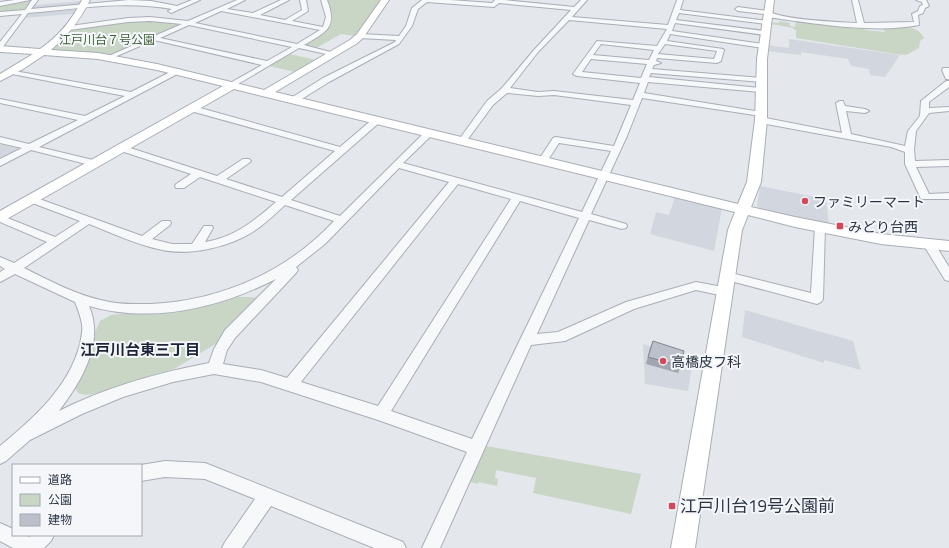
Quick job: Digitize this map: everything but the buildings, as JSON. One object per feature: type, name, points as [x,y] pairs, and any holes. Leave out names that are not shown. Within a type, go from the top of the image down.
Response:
[{"type":"street","points":[[150,19],[197,0]]},
{"type":"street","points":[[108,58],[242,0]]},
{"type":"street","points":[[252,16],[286,0]]},
{"type":"street","points":[[285,22],[305,11],[303,0]]},
{"type":"street","points":[[0,218],[300,46],[325,29],[330,17],[324,0]]},
{"type":"street","points":[[266,93],[348,46],[360,36],[385,0]]},
{"type":"street","points":[[294,100],[326,80],[397,43],[402,38],[409,26],[415,8],[427,0],[494,5],[498,1],[520,2],[575,10]]},
{"type":"street","points":[[462,141],[490,103],[505,90],[536,51],[584,0]]},
{"type":"street","points":[[683,548],[734,230],[754,182],[761,117],[763,46],[770,0]]},
{"type":"street","points":[[855,0],[861,24]]},
{"type":"street","points":[[589,57],[663,38],[766,21],[810,21],[898,26],[917,24],[915,14],[921,12],[922,7],[926,6],[924,1],[919,0]]},
{"type":"street","points":[[0,4],[31,2],[79,7]]},
{"type":"street","points":[[31,2],[20,20],[9,31],[0,48],[108,58],[179,71],[743,210],[881,239],[949,246]]},
{"type":"street","points":[[0,14],[140,2],[178,8]]},
{"type":"street","points":[[0,78],[12,72],[43,51],[70,28],[79,7]]},
{"type":"street","points":[[220,9],[325,29]]},
{"type":"street","points":[[738,9],[766,21]]},
{"type":"street","points":[[567,18],[721,50],[717,61],[663,38]]},
{"type":"street","points":[[20,20],[27,19]]},
{"type":"street","points":[[70,28],[116,20],[150,19],[188,23],[335,54]]},
{"type":"street","points":[[763,46],[663,38],[577,74],[599,42],[663,38],[766,21]]},
{"type":"street","points":[[360,36],[402,38]]},
{"type":"street","points":[[153,38],[269,64]]},
{"type":"street","points":[[663,38],[688,66]]},
{"type":"street","points":[[663,38],[761,85]]},
{"type":"street","points":[[431,548],[473,458],[476,448],[605,176],[663,38]]},
{"type":"street","points":[[949,70],[946,70],[949,77]]},
{"type":"street","points":[[0,163],[179,71]]},
{"type":"street","points":[[12,72],[133,95]]},
{"type":"street","points":[[949,83],[925,101],[926,111],[923,120],[912,132],[908,150],[910,164],[925,197],[949,196]]},
{"type":"street","points":[[505,90],[538,94],[554,93],[638,99],[761,117],[893,145],[908,150]]},
{"type":"street","points":[[0,101],[86,119]]},
{"type":"street","points":[[847,136],[840,105],[865,111]]},
{"type":"street","points":[[190,108],[341,150]]},
{"type":"street","points":[[926,111],[949,109]]},
{"type":"street","points":[[31,200],[159,246],[176,249],[212,245],[232,239],[253,228],[282,201],[377,120]]},
{"type":"street","points":[[214,368],[221,349],[230,334],[396,164],[429,133]]},
{"type":"street","points":[[0,140],[94,163]]},
{"type":"street","points":[[543,161],[556,140],[617,149]]},
{"type":"street","points":[[121,148],[342,220]]},
{"type":"street","points":[[218,180],[246,161]]},
{"type":"street","points":[[910,164],[949,162]]},
{"type":"street","points":[[396,164],[622,226]]},
{"type":"street","points":[[180,186],[198,174]]},
{"type":"street","points":[[290,386],[455,181]]},
{"type":"street","points":[[381,414],[518,197]]},
{"type":"street","points":[[0,218],[55,241]]},
{"type":"street","points":[[0,278],[88,220]]},
{"type":"street","points":[[143,241],[166,223]]},
{"type":"street","points":[[528,340],[560,337],[630,305],[696,286],[726,283],[816,299],[820,227]]},
{"type":"street","points":[[195,248],[208,228]]},
{"type":"street","points":[[929,244],[949,277]]},
{"type":"street","points":[[0,262],[80,299],[130,309],[152,309],[202,302],[233,294],[283,270],[305,256]]},
{"type":"street","points":[[0,456],[27,434],[67,390],[81,362],[89,329],[86,313],[80,299]]},
{"type":"street","points":[[27,434],[77,409],[121,391],[179,374],[214,368],[261,376],[381,414],[476,448]]},
{"type":"street","points":[[142,473],[154,468],[176,468],[206,471],[397,548]]},
{"type":"street","points":[[231,548],[268,496]]},
{"type":"street","points":[[0,532],[31,548],[44,536]]},
{"type":"shaded area","points":[[82,1],[80,5],[29,10],[35,5]]},
{"type":"shaded area","points":[[78,9],[72,14],[23,18],[26,14]]},
{"type":"shaded area","points":[[789,39],[900,55],[885,77],[870,75],[869,69],[851,66],[848,59],[801,52],[801,55],[767,51],[767,45],[789,48]]},
{"type":"shaded area","points":[[0,144],[20,149],[18,152],[0,161]]},
{"type":"shaded area","points":[[760,186],[826,199],[829,225],[763,211],[757,206]]},
{"type":"shaded area","points":[[675,197],[722,208],[714,251],[650,234],[656,212],[669,215]]},
{"type":"shaded area","points":[[745,310],[853,341],[861,370],[824,360],[824,363],[742,337]]},
{"type":"shaded area","points":[[643,344],[693,360],[688,391],[645,384]]},
{"type":"green space","points":[[326,0],[380,0],[355,36],[341,34],[316,48],[307,46],[306,44],[327,29],[332,21],[332,16]]},
{"type":"green space","points":[[32,1],[25,11],[0,13],[0,4]]},
{"type":"green space","points":[[796,20],[863,27],[865,30],[885,32],[882,27],[906,27],[921,33],[924,38],[920,41],[919,48],[906,55],[796,38],[796,30],[793,29],[794,28],[770,24],[770,22],[779,23],[779,21],[790,23],[790,26],[795,27]]},
{"type":"green space","name":"江戸川台７号公園","points":[[151,21],[179,23],[179,25],[112,54],[105,55],[53,50],[53,47],[72,30],[108,22]]},
{"type":"green space","points":[[290,54],[316,60],[295,72],[269,66]]},
{"type":"green space","points":[[234,297],[258,298],[219,342],[174,369],[120,385],[99,393],[86,395],[78,393],[75,388],[93,349],[95,332],[100,321],[111,315],[139,312],[146,314],[160,313],[197,308]]},
{"type":"green space","points":[[486,446],[641,474],[631,514],[533,493],[536,478],[496,470],[495,478],[498,479],[497,486],[470,482]]},
{"type":"place","name":"ファミリーマート","points":[[805,201]]},
{"type":"place","name":"みどり台西","points":[[840,226]]},
{"type":"place","name":"高橋皮フ科","points":[[663,361]]},
{"type":"place","name":"江戸川台19号公園前","points":[[672,506]]},
{"type":"district","name":"江戸川台東三丁目","points":[[140,349]]}]
